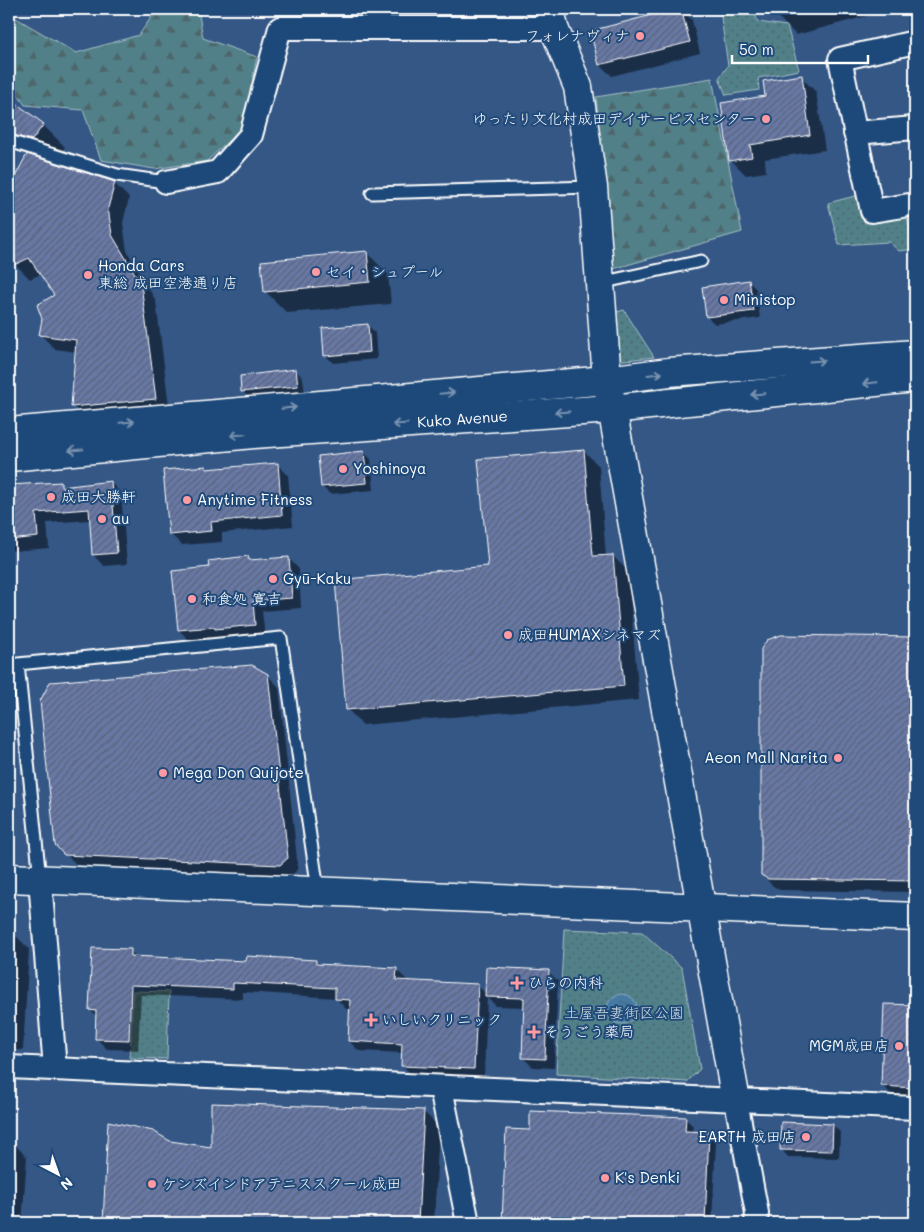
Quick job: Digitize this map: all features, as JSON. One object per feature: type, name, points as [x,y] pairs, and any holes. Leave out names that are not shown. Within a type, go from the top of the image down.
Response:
[{"type":"main road","points":[[552,18],[578,87],[593,187],[606,380],[736,1101]]},
{"type":"main road","name":"Kuko Avenue","points":[[9,432],[606,380],[669,372],[915,354]]},
{"type":"main road","name":"Kuko Avenue","points":[[9,457],[254,434],[611,409],[915,378]]},
{"type":"main road","points":[[9,878],[915,917]]},
{"type":"street","points":[[166,182],[218,172],[251,135],[280,28],[552,18]]},
{"type":"street","points":[[915,42],[840,59],[872,211],[915,204]]},
{"type":"street","points":[[855,133],[915,128]]},
{"type":"street","points":[[40,879],[55,1069]]},
{"type":"street","points":[[9,1067],[915,1108]]},
{"type":"street","points":[[441,1088],[446,1105],[468,1223]]},
{"type":"street","points":[[736,1101],[759,1220]]},
{"type":"lane","points":[[9,141],[117,175],[166,182]]},
{"type":"lane","points":[[372,193],[593,187]]},
{"type":"lane","points":[[600,283],[701,261]]},
{"type":"lane","points":[[40,879],[18,664],[281,638],[318,890]]},
{"type":"green space","points":[[157,9],[198,9],[203,38],[257,57],[243,127],[207,161],[154,169],[101,160],[83,110],[25,105],[9,82],[9,14],[76,53],[139,35]]},
{"type":"green space","points":[[722,9],[753,9],[758,22],[787,26],[799,70],[758,78],[759,90],[726,95],[719,78],[728,66],[721,17]]},
{"type":"green space","points":[[712,78],[742,232],[613,269],[596,97]]},
{"type":"green space","points":[[859,195],[865,223],[906,214],[915,249],[899,251],[889,242],[839,245],[828,203]]},
{"type":"green space","points":[[624,310],[654,357],[614,361],[610,314]]},
{"type":"green space","name":"土屋吾妻街区公園","points":[[564,929],[642,932],[682,968],[700,1069],[687,1082],[556,1074]]},
{"type":"green space","points":[[133,991],[169,992],[167,1059],[130,1058]]},
{"type":"water","points":[[622,994],[633,998],[637,1009],[633,1020],[622,1024],[611,1020],[607,1009],[611,998]]},
{"type":"building","name":"フォレナヴィナ","points":[[681,9],[690,42],[599,65],[590,31]]},
{"type":"building","name":"ゆったり文化村成田デイサービスセンター","points":[[802,75],[810,135],[750,145],[752,157],[729,161],[721,103],[765,96],[763,81]]},
{"type":"building","points":[[9,98],[44,124],[32,140],[9,134]]},
{"type":"building","name":"Honda Cars 東総 成田空港通り店","points":[[27,154],[115,182],[108,208],[112,235],[141,284],[156,399],[71,407],[76,340],[39,335],[42,319],[37,305],[54,295],[29,258],[14,265],[9,251],[9,188]]},
{"type":"building","name":"セイ・シュプール","points":[[367,251],[370,282],[264,292],[261,261]]},
{"type":"building","points":[[749,280],[754,311],[706,317],[702,287]]},
{"type":"building","points":[[368,324],[370,352],[324,356],[322,328]]},
{"type":"building","points":[[296,369],[298,386],[241,392],[240,376]]},
{"type":"building","points":[[584,450],[593,556],[613,555],[624,686],[346,710],[335,580],[488,566],[478,459]]},
{"type":"building","name":"Yoshinoya","points":[[364,451],[367,483],[321,487],[318,456]]},
{"type":"building","points":[[278,463],[282,515],[211,522],[212,531],[169,535],[163,470],[206,466],[206,469]]},
{"type":"building","points":[[111,481],[117,553],[92,555],[89,509],[36,513],[38,537],[9,540],[9,485],[61,482],[61,487]]},
{"type":"building","points":[[248,556],[249,560],[289,557],[292,598],[253,601],[255,625],[178,630],[172,571],[209,567],[208,561]]},
{"type":"building","name":"Aeon Mall Narita","points":[[781,635],[915,637],[915,881],[768,879],[761,875],[761,649],[767,640]]},
{"type":"building","name":"Mega Don Quijote","points":[[252,665],[268,674],[288,858],[280,865],[64,855],[55,845],[40,701],[50,682]]},
{"type":"building","points":[[92,948],[131,949],[131,956],[246,961],[247,956],[316,960],[316,964],[397,968],[396,980],[478,984],[474,1069],[401,1066],[402,1044],[348,1041],[350,1000],[335,999],[335,988],[233,983],[233,989],[131,985],[129,1040],[95,1039],[96,1011],[89,1010]]},
{"type":"building","points":[[486,967],[549,970],[545,1059],[522,1058],[524,998],[485,997]]},
{"type":"building","name":"MGM成田店","points":[[884,1004],[915,1005],[915,1088],[881,1086]]},
{"type":"building","points":[[211,1103],[424,1110],[418,1223],[103,1223],[108,1121],[153,1131],[170,1141],[211,1147]]},
{"type":"building","name":"K's Denki","points":[[530,1111],[686,1117],[685,1131],[709,1132],[705,1223],[502,1223],[506,1129],[530,1130]]},
{"type":"building","name":"EARTH 成田店","points":[[781,1122],[833,1124],[832,1151],[780,1150]]},
{"type":"place","name":"フォレナヴィナ","points":[[640,36]]},
{"type":"place","name":"ゆったり文化村成田デイサービスセンター","points":[[766,119]]},
{"type":"place","name":"セイ・シュプール","points":[[316,272]]},
{"type":"place","name":"Honda Cars 東総 成田空港通り店","points":[[88,275]]},
{"type":"place","name":"Ministop","points":[[724,300]]},
{"type":"place","name":"Yoshinoya","points":[[343,469]]},
{"type":"place","name":"成田大勝軒","points":[[51,497]]},
{"type":"place","name":"Anytime Fitness","points":[[187,500]]},
{"type":"place","name":"au","points":[[102,519]]},
{"type":"place","name":"Gyū-Kaku","points":[[273,579]]},
{"type":"place","name":"和食処 寛吉","points":[[192,599]]},
{"type":"place","name":"成田HUMAXシネマズ","points":[[508,635]]},
{"type":"place","name":"Aeon Mall Narita","points":[[838,758]]},
{"type":"place","name":"Mega Don Quijote","points":[[163,773]]},
{"type":"place","name":"ひらの内科","points":[[517,983]]},
{"type":"place","name":"いしいクリニック","points":[[371,1020]]},
{"type":"place","name":"そうごう薬局","points":[[534,1032]]},
{"type":"place","name":"MGM成田店","points":[[899,1046]]},
{"type":"place","name":"EARTH 成田店","points":[[806,1137]]},
{"type":"place","name":"K's Denki","points":[[605,1178]]},
{"type":"place","name":"ケンズインドアテニススクール成田","points":[[152,1184]]}]
